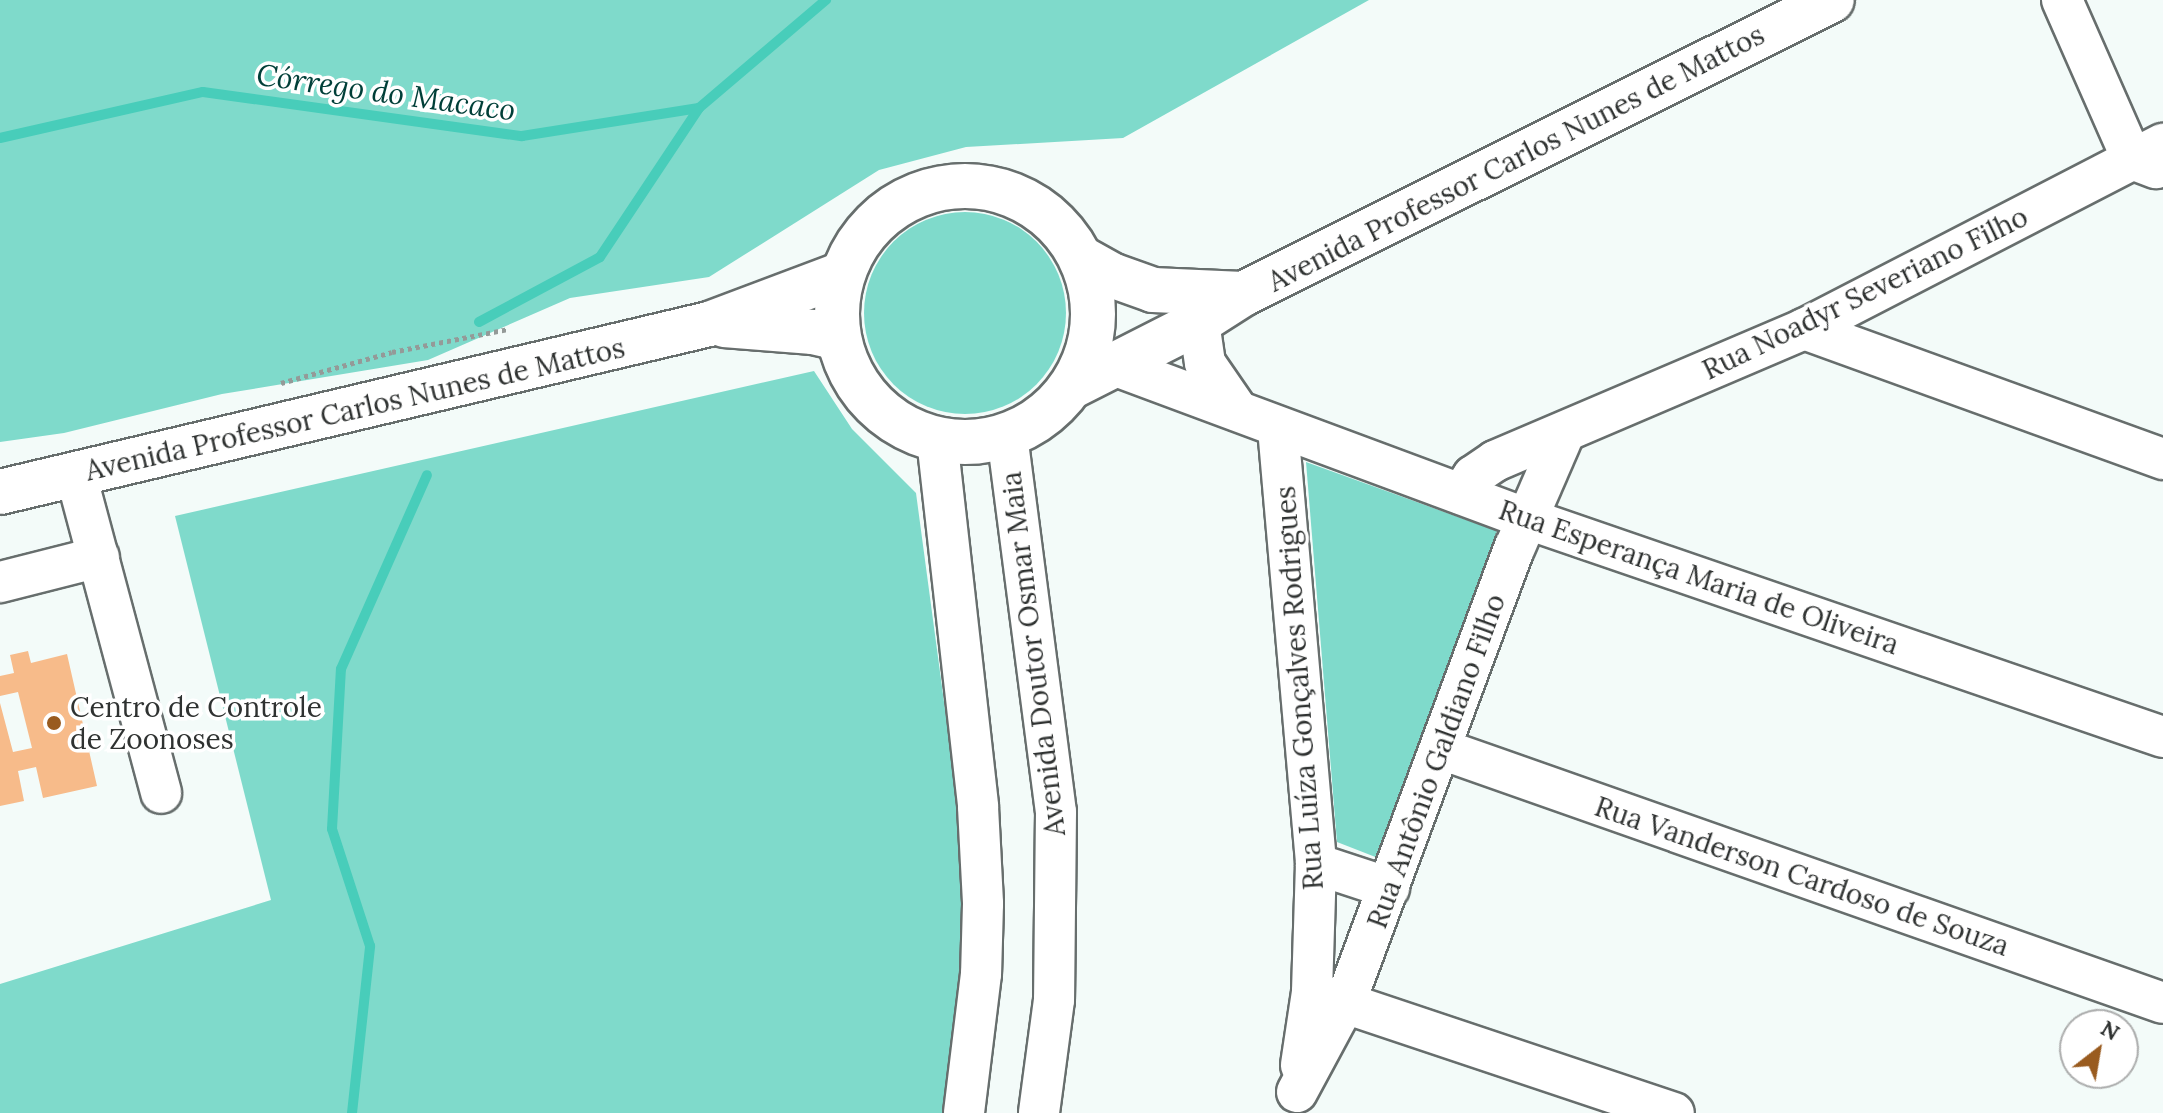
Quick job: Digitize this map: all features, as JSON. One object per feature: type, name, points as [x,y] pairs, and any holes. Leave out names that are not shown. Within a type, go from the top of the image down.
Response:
[{"type":"main road","name":"Avenida Professor Carlos Nunes de Mattos","points":[[1071,387],[1199,322],[1243,294],[1832,0]]},
{"type":"main road","points":[[978,186],[1020,197],[1055,223],[1081,258],[1093,302],[1090,346],[1071,387],[1043,416],[1007,435],[972,442],[937,439],[892,419],[857,384],[838,338],[836,306],[842,274],[862,235],[894,206],[934,189],[978,186]]},
{"type":"main road","name":"Avenida Professor Carlos Nunes de Mattos","points":[[1081,258],[1114,276],[1153,290],[1243,294]]},
{"type":"main road","name":"Avenida Professor Carlos Nunes de Mattos","points":[[0,492],[709,324],[842,274]]},
{"type":"main road","name":"Avenida Professor Carlos Nunes de Mattos","points":[[709,324],[813,332],[838,338]]},
{"type":"street","points":[[2062,0],[2153,158]]},
{"type":"street","name":"Rua Noadyr Severiano Filho","points":[[1461,494],[1473,476],[1495,461],[1804,329],[2153,158]]},
{"type":"street","points":[[1199,322],[1205,363],[1238,411]]},
{"type":"street","points":[[1804,329],[2163,459]]},
{"type":"street","name":"Rua Esperança Maria de Oliveira","points":[[1116,366],[1528,519],[2163,737]]},
{"type":"street","name":"Rua Luíza Gonçalves Rodrigues","points":[[1278,428],[1329,997],[1295,1103]]},
{"type":"street","points":[[1528,519],[1564,434]]},
{"type":"street","name":"Avenida Doutor Osmar Maia","points":[[1007,435],[1056,812],[1054,1000],[1039,1113]]},
{"type":"street","points":[[937,439],[978,807],[983,904],[981,974],[964,1113]]},
{"type":"street","points":[[76,475],[161,793]]},
{"type":"street","name":"Rua Antônio Galdiano Filho","points":[[1329,997],[1389,888],[1528,519]]},
{"type":"street","points":[[0,582],[99,557]]},
{"type":"street","name":"Rua Vanderson Cardoso de Souza","points":[[1441,749],[2163,1003]]},
{"type":"street","points":[[1316,864],[1389,888]]},
{"type":"street","points":[[1329,997],[1674,1113]]},
{"type":"green space","points":[[0,0],[1369,0],[1123,138],[966,147],[879,170],[709,277],[570,298],[428,360],[222,394],[64,433],[0,442]]},
{"type":"green space","points":[[965,212],[985,213],[1004,219],[1037,241],[1059,274],[1065,293],[1065,333],[1059,352],[1037,385],[1004,407],[985,413],[965,414],[945,413],[926,407],[893,385],[871,352],[865,333],[864,313],[865,293],[871,274],[893,241],[926,219],[945,213]]},
{"type":"green space","points":[[814,371],[852,429],[916,493],[951,754],[965,890],[960,982],[944,1113],[0,1113],[0,984],[271,900],[175,516]]},
{"type":"green space","points":[[1306,462],[1497,531],[1378,858],[1337,842]]},
{"type":"building","name":"Centro de Controle de Zoonoses","points":[[28,651],[31,663],[67,654],[97,786],[43,798],[36,767],[18,771],[24,801],[0,806],[0,703],[13,752],[32,748],[18,692],[0,696],[0,676],[14,673],[10,655]]},
{"type":"waterway","name":"Córrego do Macaco","points":[[0,138],[203,92],[522,136],[699,108],[826,0]]},
{"type":"waterway","points":[[479,322],[600,257],[699,108]]},
{"type":"waterway","points":[[352,1113],[370,946],[332,829],[341,669],[427,475]]},
{"type":"place","name":"Centro de Controle de Zoonoses","points":[[54,723]]}]
